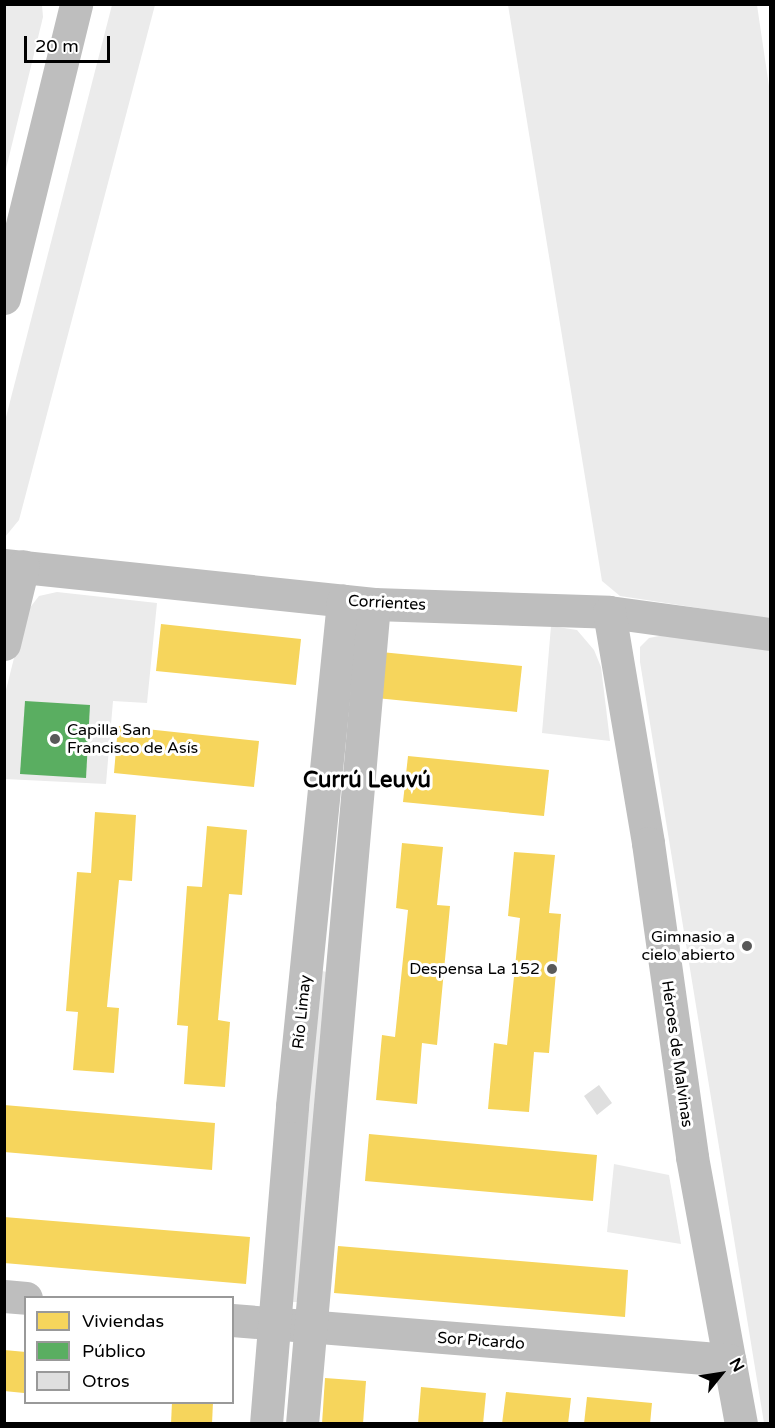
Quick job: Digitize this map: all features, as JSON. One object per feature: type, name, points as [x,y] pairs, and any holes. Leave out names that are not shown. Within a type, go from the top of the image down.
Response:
[{"type":"street","points":[[4,298],[76,4]]},
{"type":"street","points":[[4,644],[14,565]]},
{"type":"street","name":"Corrientes","points":[[14,565],[359,603],[609,612],[771,634]]},
{"type":"street","points":[[302,1424],[345,961],[359,603]]},
{"type":"street","name":"Río Limay","points":[[266,1424],[307,958],[359,603]]},
{"type":"street","name":"Héroes de Malvinas","points":[[609,612],[648,843],[662,1019],[741,1424]]},
{"type":"street","points":[[307,958],[345,961]]},
{"type":"street","points":[[4,1296],[24,1298]]},
{"type":"street","name":"Sor Picardo","points":[[234,1320],[729,1360]]},
{"type":"shaded area","points":[[5,4],[42,5],[43,17],[5,173]]},
{"type":"shaded area","points":[[112,5],[155,5],[19,520],[5,537],[5,421]]},
{"type":"shaded area","points":[[508,5],[757,5],[770,93],[770,619],[620,596],[602,581]]},
{"type":"shaded area","points":[[57,592],[157,603],[147,703],[113,701],[106,784],[5,779],[5,694],[25,614],[39,596]]},
{"type":"shaded area","points":[[551,626],[577,630],[594,650],[601,667],[610,741],[542,733]]},
{"type":"shaded area","points":[[664,635],[770,649],[770,1423],[764,1423],[640,662],[640,647],[649,638]]},
{"type":"shaded area","points":[[322,971],[327,972],[298,1302],[292,1302],[318,975]]},
{"type":"shaded area","points":[[614,1164],[669,1175],[681,1244],[607,1232]]},
{"type":"building: Viviendas","points":[[161,624],[301,639],[296,685],[156,671]]},
{"type":"building: Viviendas","points":[[381,652],[522,666],[517,712],[376,698]]},
{"type":"building: Viviendas","points":[[118,726],[259,741],[254,787],[114,773]]},
{"type":"building: Viviendas","points":[[408,756],[549,770],[544,816],[403,802]]},
{"type":"building: Viviendas","points":[[95,812],[136,815],[132,881],[119,880],[107,1007],[119,1008],[114,1073],[73,1070],[78,1012],[66,1011],[77,872],[91,873]]},
{"type":"building: Viviendas","points":[[207,826],[247,830],[242,895],[229,894],[218,1020],[230,1022],[225,1087],[184,1084],[188,1026],[177,1025],[187,886],[202,887]]},
{"type":"building: Viviendas","points":[[402,843],[443,847],[437,905],[450,906],[437,1045],[422,1043],[417,1104],[376,1100],[382,1035],[395,1037],[408,910],[396,908]]},
{"type":"building: Viviendas","points":[[514,852],[555,855],[549,913],[561,914],[549,1053],[534,1052],[529,1112],[488,1109],[494,1043],[507,1045],[520,918],[508,916]]},
{"type":"building: Viviendas","points":[[4,1105],[215,1123],[212,1170],[4,1152]]},
{"type":"building: Viviendas","points":[[369,1134],[597,1155],[593,1201],[365,1181]]},
{"type":"building: Viviendas","points":[[4,1217],[250,1237],[246,1284],[4,1263]]},
{"type":"building: Viviendas","points":[[338,1246],[628,1270],[625,1317],[334,1293]]},
{"type":"building: Viviendas","points":[[4,1350],[24,1352],[24,1393],[4,1391]]},
{"type":"building: Viviendas","points":[[325,1378],[366,1381],[363,1424],[322,1424]]},
{"type":"building: Viviendas","points":[[421,1387],[486,1393],[483,1424],[418,1424]]},
{"type":"building: Viviendas","points":[[506,1392],[571,1398],[568,1424],[502,1424]]},
{"type":"building: Viviendas","points":[[587,1397],[652,1403],[650,1424],[584,1424]]},
{"type":"building: Viviendas","points":[[172,1404],[213,1404],[212,1424],[171,1424]]},
{"type":"building: Público","name":"Capilla San Francisco de Asís","points":[[25,701],[90,705],[86,778],[20,774]]},
{"type":"building: Otros","points":[[599,1085],[612,1103],[597,1115],[584,1096]]},
{"type":"place","name":"Capilla San Francisco de Asís","points":[[55,739]]},
{"type":"place","name":"Gimnasio a cielo abierto","points":[[747,946]]},
{"type":"place","name":"Despensa La 152","points":[[552,969]]},
{"type":"district","name":"Currú Leuvú","points":[[367,781]]}]
